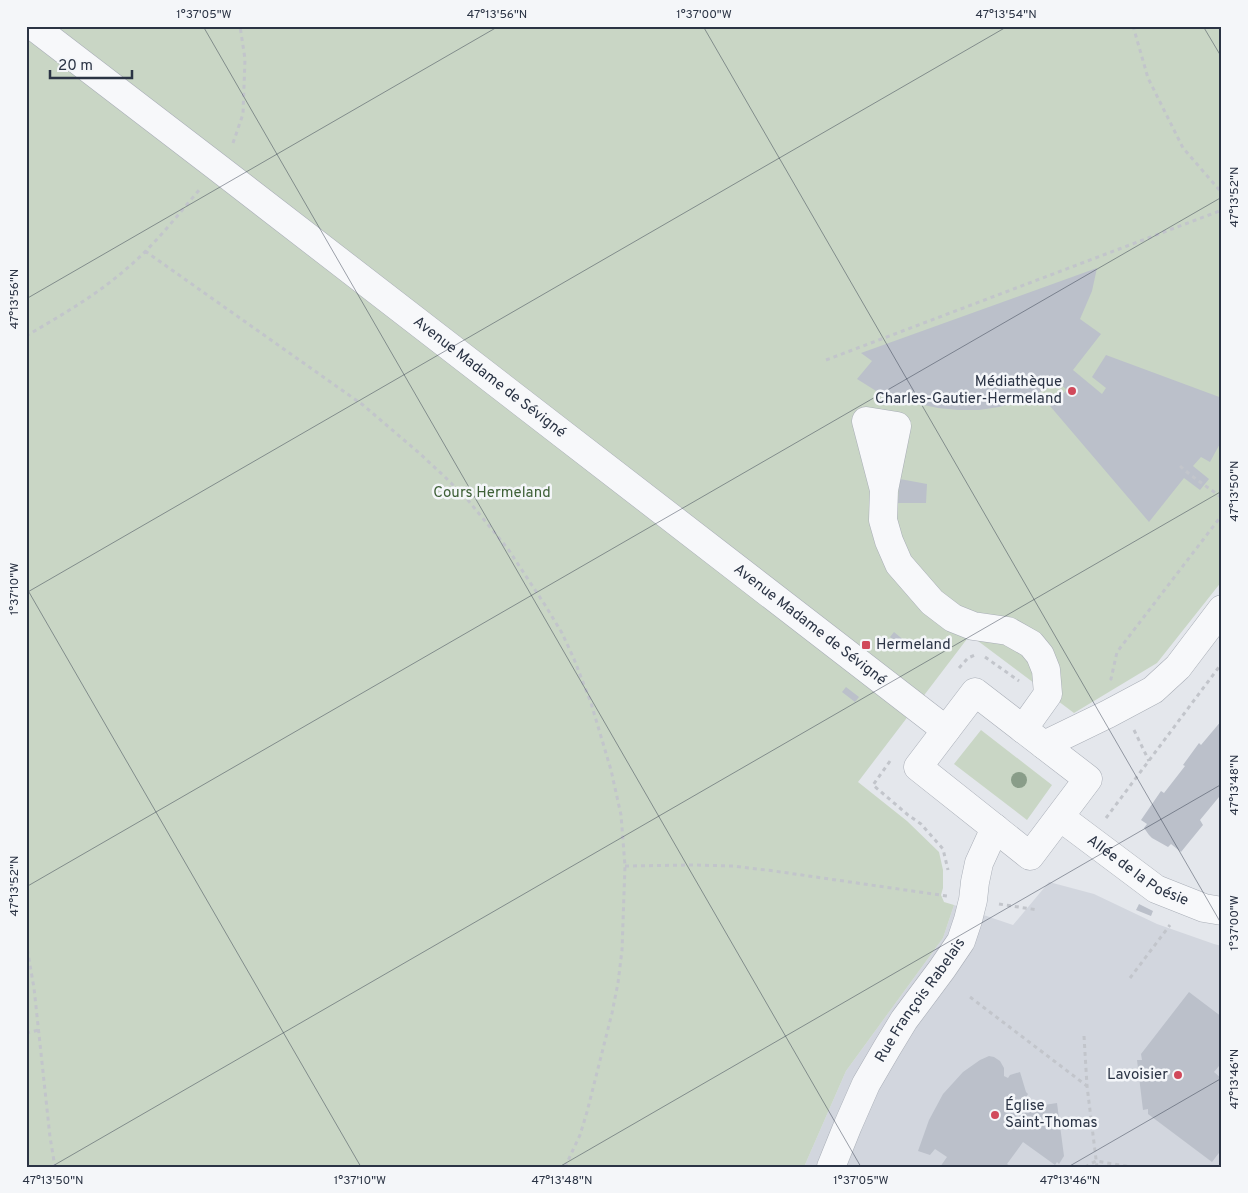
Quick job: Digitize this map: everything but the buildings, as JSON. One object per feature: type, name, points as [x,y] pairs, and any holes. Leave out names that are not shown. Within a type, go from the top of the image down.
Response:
[{"type":"street","name":"Avenue Madame de Sévigné","points":[[33,26],[946,730]]},
{"type":"street","points":[[884,490],[883,520],[899,564],[932,602],[953,618],[973,626],[1008,631],[1031,644],[1040,655],[1046,670],[1048,694],[1044,699],[1034,737]]},
{"type":"street","points":[[1034,737],[1108,714],[1154,690],[1178,667],[1222,609]]},
{"type":"street","points":[[975,692],[1034,737],[1088,779],[1030,856],[918,767],[975,692]]},
{"type":"street","name":"Allée de la Poésie","points":[[1060,817],[1156,889],[1204,908],[1222,911]]},
{"type":"street","name":"Rue François Rabelais","points":[[831,1167],[866,1084],[904,1020],[961,941],[973,900],[979,863],[995,828]]},
{"type":"path","points":[[26,336],[62,315],[127,269],[171,223],[230,150],[244,114],[245,58],[240,26]]},
{"type":"path","points":[[1133,26],[1148,78],[1183,148],[1222,193]]},
{"type":"path","points":[[826,360],[1222,210]]},
{"type":"path","points":[[145,251],[363,405],[418,452],[467,499],[508,549],[562,633],[583,680],[611,770],[621,815],[625,866],[622,950],[614,1003],[587,1112],[580,1135],[565,1167]]},
{"type":"path","points":[[1180,466],[1222,498]]},
{"type":"path","points":[[1103,684],[1111,679],[1117,652],[1222,515]]},
{"type":"path","points":[[956,672],[968,658],[976,654]]},
{"type":"path","points":[[984,656],[1044,699]]},
{"type":"path","points":[[1102,824],[1222,663]]},
{"type":"path","points":[[1134,729],[1149,761]]},
{"type":"path","points":[[890,760],[873,785],[921,824],[943,849],[949,875]]},
{"type":"path","points":[[625,866],[692,864],[733,866],[941,895]]},
{"type":"path","points":[[947,896],[948,889]]},
{"type":"path","points":[[994,903],[1038,910]]},
{"type":"path","points":[[1130,978],[1172,923]]},
{"type":"path","points":[[26,942],[34,988],[55,1167]]},
{"type":"path","points":[[970,996],[1087,1086]]},
{"type":"path","points":[[26,1033],[39,1030]]},
{"type":"path","points":[[1084,1036],[1087,1086],[1097,1167]]},
{"type":"path","points":[[1085,1167],[1096,1161],[1131,1167]]},
{"type":"shaded area","points":[[1049,882],[1094,894],[1157,924],[1222,946],[1222,1167],[804,1167],[846,1071],[943,938],[954,905],[1013,925]]},
{"type":"green space","name":"Cours Hermeland","points":[[26,26],[1222,26],[1222,581],[1157,663],[1074,713],[970,635],[858,782],[907,821],[939,852],[943,870],[941,895],[944,902],[954,905],[943,938],[846,1071],[804,1167],[26,1167]]},
{"type":"green space","points":[[981,730],[1052,785],[1027,820],[954,764]]},
{"type":"place","name":"Médiathèque Charles-Gautier-Hermeland","points":[[1072,391]]},
{"type":"place","name":"Hermeland","points":[[866,645]]},
{"type":"place","name":"Lavoisier","points":[[1178,1075]]},
{"type":"place","name":"Église Saint-Thomas","points":[[995,1115]]}]
